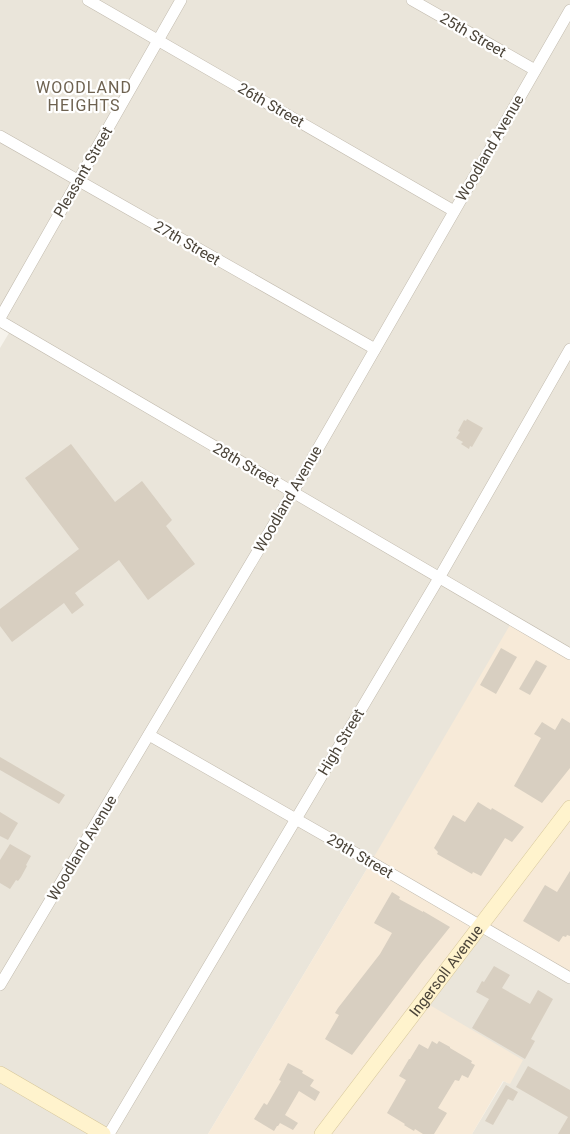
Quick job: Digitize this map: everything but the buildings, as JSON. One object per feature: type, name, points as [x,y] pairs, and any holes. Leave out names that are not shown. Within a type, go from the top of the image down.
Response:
[{"type":"main road","name":"Ingersoll Avenue","points":[[322,1134],[570,808]]},
{"type":"main road","points":[[0,1074],[103,1134]]},
{"type":"street","name":"26th Street","points":[[88,0],[454,211]]},
{"type":"street","name":"Pleasant Street","points":[[0,319],[182,0]]},
{"type":"street","name":"25th Street","points":[[412,0],[535,70]]},
{"type":"street","name":"Woodland Avenue","points":[[0,985],[293,492],[570,10]]},
{"type":"street","name":"27th Street","points":[[0,136],[375,350]]},
{"type":"street","name":"28th Street","points":[[0,319],[439,578],[569,651]]},
{"type":"street","name":"High Street","points":[[109,1134],[439,578],[570,349]]},
{"type":"street","name":"29th Street","points":[[149,735],[570,978]]},
{"type":"shaded area","points":[[0,0],[570,0],[570,646],[567,652],[371,862],[208,1134],[0,1134],[0,348],[12,328],[0,321]]},
{"type":"shaded area","points":[[513,620],[567,652],[570,646],[570,978],[481,926],[423,1001],[523,1060],[510,1084],[503,1081],[472,1134],[208,1134],[371,862]]},
{"type":"shaded area","points":[[481,926],[570,978],[570,1134],[472,1134],[504,1081],[509,1084],[423,1001]]},
{"type":"district","name":"WOODLAND HEIGHTS","points":[[84,96]]}]
